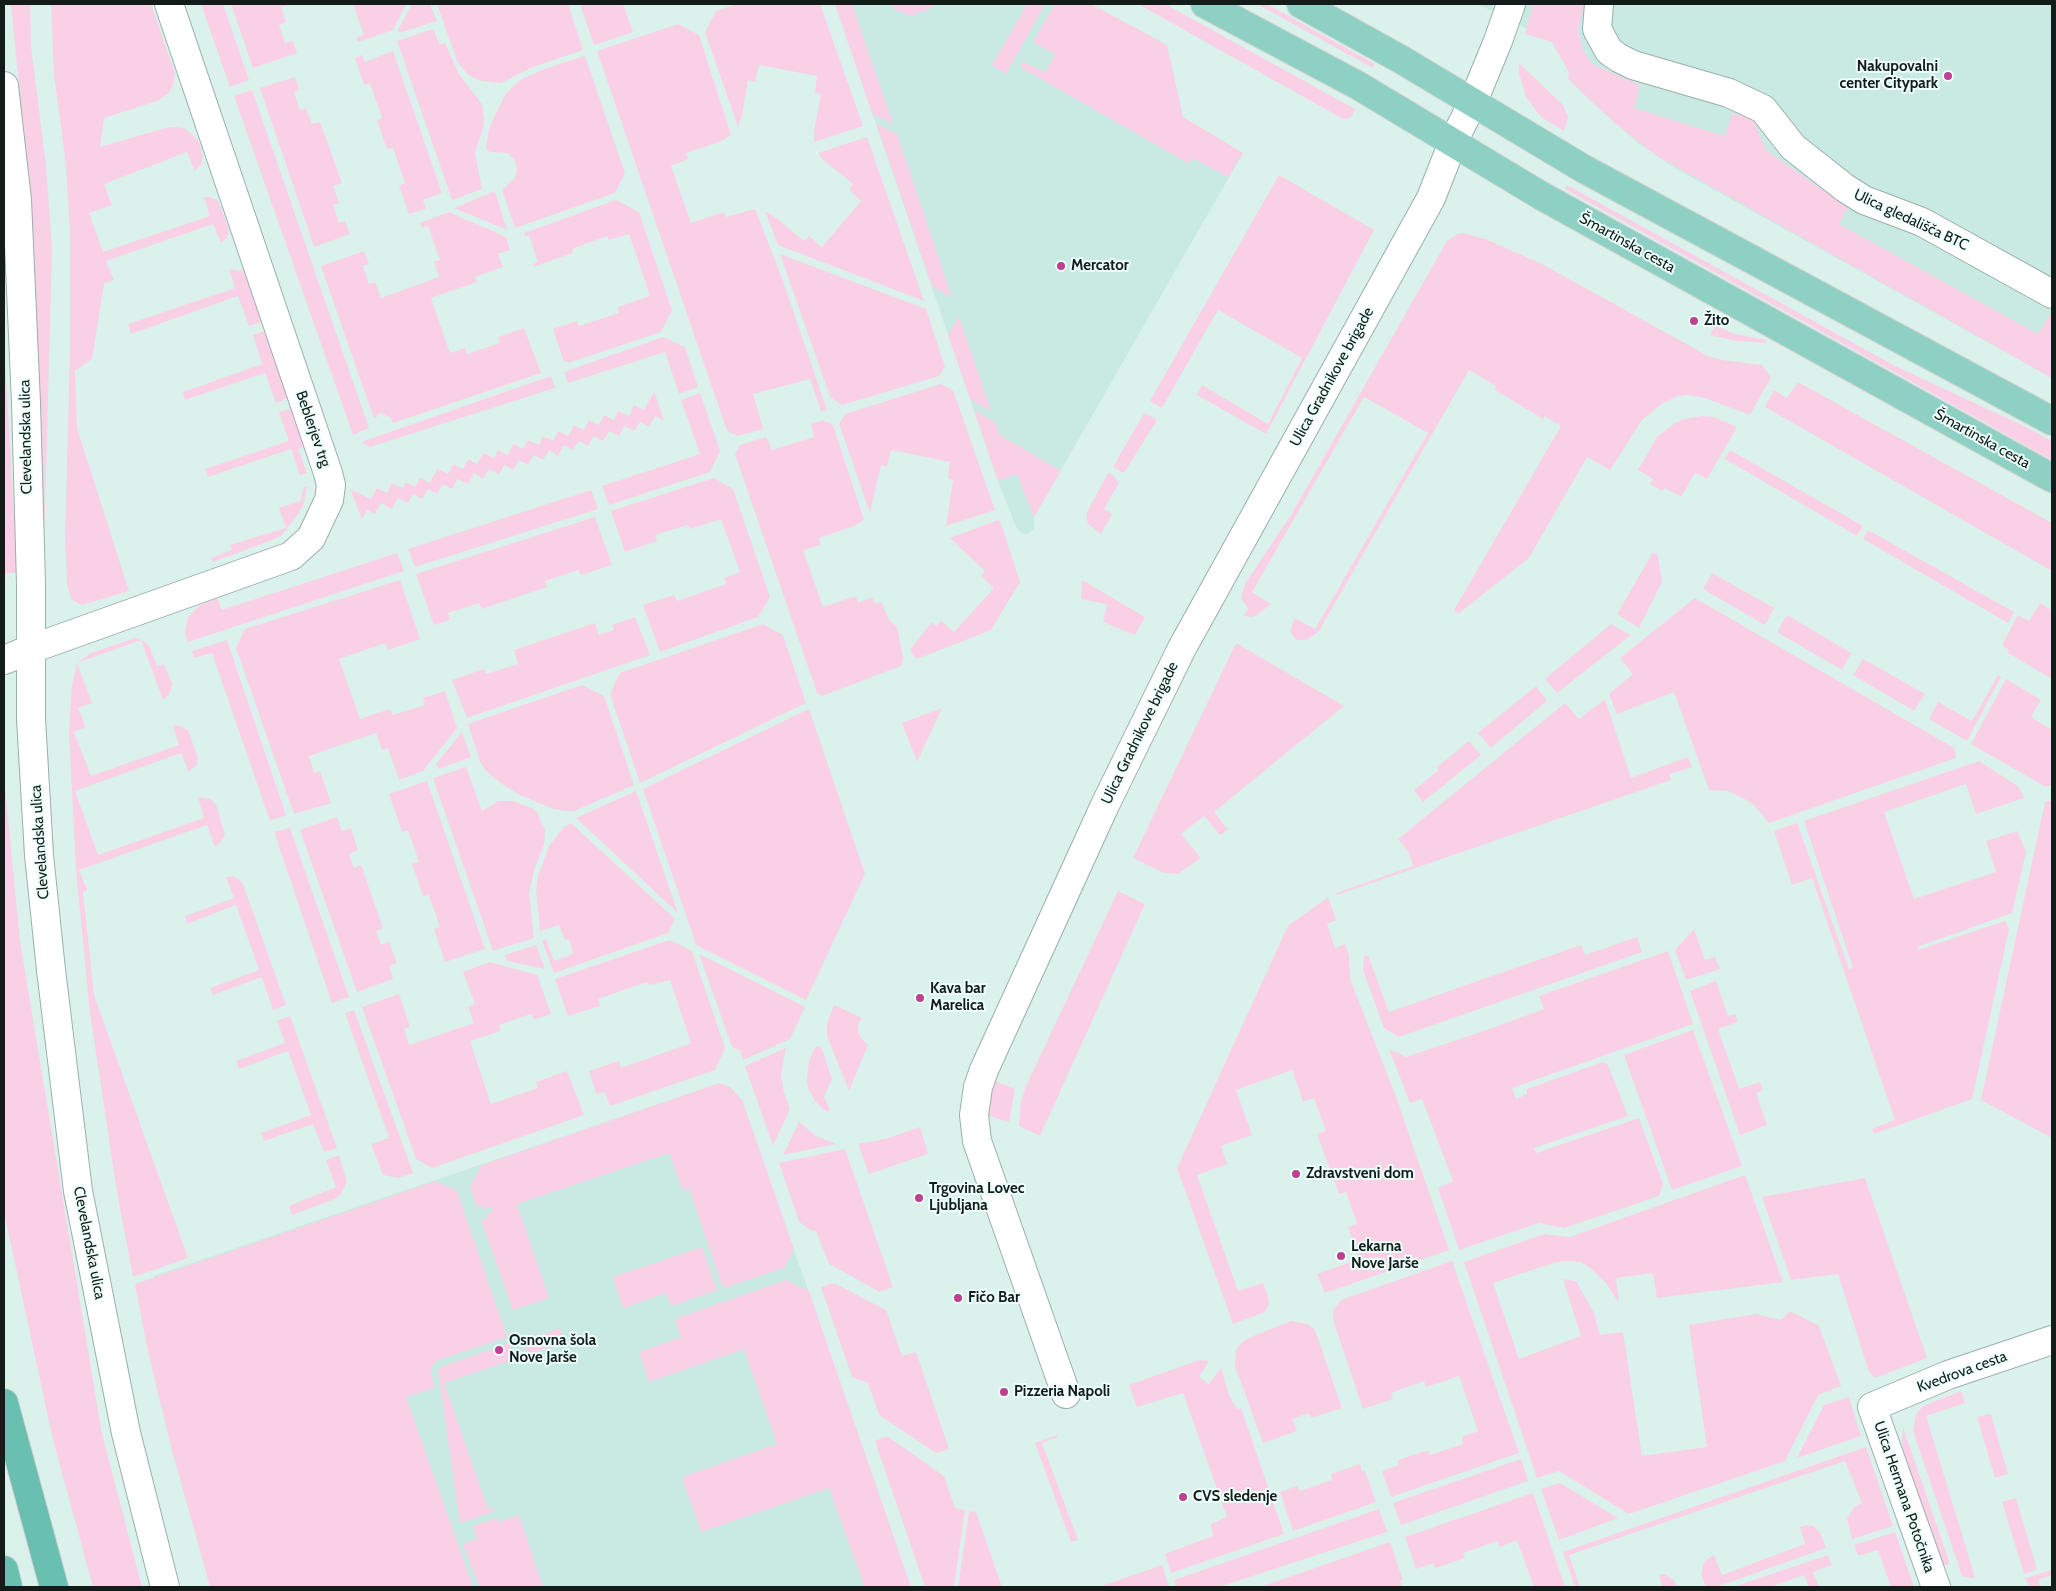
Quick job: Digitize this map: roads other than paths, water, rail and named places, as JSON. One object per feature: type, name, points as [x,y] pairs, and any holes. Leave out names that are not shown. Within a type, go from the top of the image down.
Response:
[{"type":"highway","points":[[4,1403],[54,1587]]},
{"type":"highway","points":[[4,1570],[8,1587]]},
{"type":"main road","name":"Šmartinska cesta","points":[[1205,4],[1359,86],[1540,194],[2052,478]]},
{"type":"main road","points":[[1301,4],[1402,60],[1472,104],[1584,169],[2052,421]]},
{"type":"street","name":"Beblerjev trg","points":[[4,660],[291,556],[311,538],[329,500],[330,485],[328,473],[169,4]]},
{"type":"street","name":"Ulica Gradnikove brigade","points":[[1066,1394],[977,1141],[974,1115],[978,1088],[984,1070],[1104,805],[1182,648],[1431,198],[1453,142],[1472,104],[1498,41],[1511,4]]},
{"type":"street","name":"Ulica gledališča BTC","points":[[1599,4],[1596,29],[1609,51],[1619,58],[1633,66],[1728,93],[1762,109],[1793,147],[1823,172],[1864,200],[1922,222],[1949,225],[2052,294]]},
{"type":"street","name":"Clevelandska ulica","points":[[4,86],[17,210],[26,402],[31,719],[40,855],[51,970],[78,1191],[126,1433],[165,1587]]},
{"type":"street","name":"Kvedrova cesta","points":[[1872,1407],[1948,1375],[2052,1340]]},
{"type":"street","name":"Ulica Hermana Potočnika","points":[[1872,1407],[1936,1587]]},
{"type":"place","name":"Nakupovalni center Citypark","points":[[1948,76]]},
{"type":"place","name":"Mercator","points":[[1061,266]]},
{"type":"place","name":"Žito","points":[[1694,321]]},
{"type":"place","name":"Kava bar Marelica","points":[[920,998]]},
{"type":"place","name":"Zdravstveni dom","points":[[1296,1174]]},
{"type":"place","name":"Trgovina Lovec Ljubljana","points":[[919,1198]]},
{"type":"place","name":"Lekarna Nove Jarše","points":[[1341,1256]]},
{"type":"place","name":"Fičo Bar","points":[[958,1298]]},
{"type":"place","name":"Osnovna šola Nove Jarše","points":[[499,1350]]},
{"type":"place","name":"Pizzeria Napoli","points":[[1004,1392]]},
{"type":"place","name":"CVS sledenje","points":[[1183,1497]]}]
